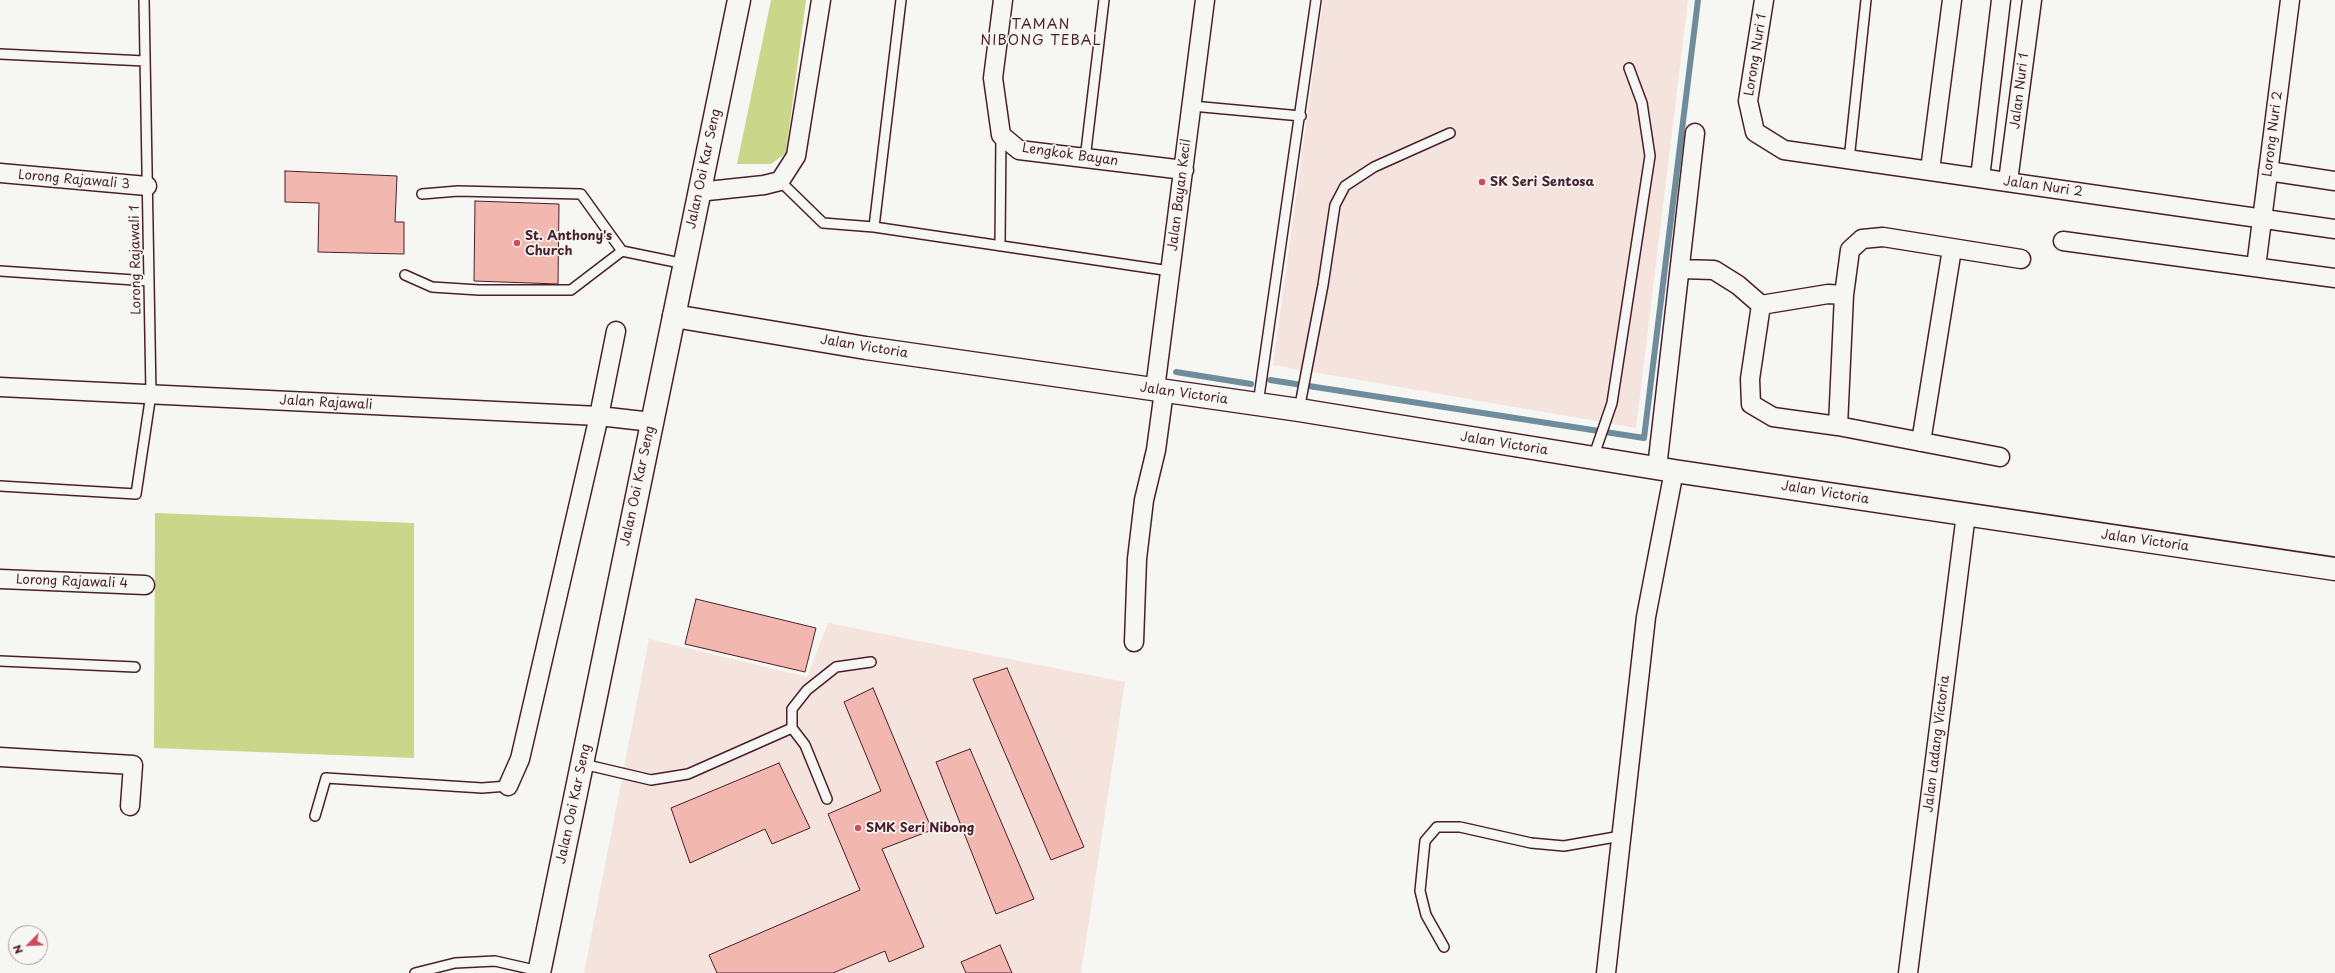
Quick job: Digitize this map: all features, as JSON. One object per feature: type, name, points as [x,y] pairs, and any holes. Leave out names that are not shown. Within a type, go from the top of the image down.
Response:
[{"type":"street","name":"Jalan Ooi Kar Seng","points":[[539,972],[685,264],[698,192],[739,0]]},
{"type":"street","points":[[698,192],[764,185],[780,181],[796,156],[821,0]]},
{"type":"street","points":[[1001,135],[993,78],[1003,0]]},
{"type":"street","name":"Jalan Bayan Kecil","points":[[1134,642],[1137,560],[1144,500],[1156,450],[1159,390],[1170,271],[1206,0]]},
{"type":"street","name":"Lorong Nuri 1","points":[[1755,132],[1748,101],[1764,0]]},
{"type":"street","points":[[1930,170],[1952,0]]},
{"type":"street","points":[[1980,178],[2001,0]]},
{"type":"street","name":"Jalan Nuri 1","points":[[2008,182],[2032,0]]},
{"type":"street","name":"Lorong Nuri 2","points":[[2256,267],[2290,0]]},
{"type":"street","name":"Jalan Nuri 2","points":[[1755,132],[1784,150],[2335,229]]},
{"type":"street","points":[[1606,973],[1646,617],[1666,469],[1681,269],[1695,133]]},
{"type":"street","name":"Lengkok Bayan","points":[[1001,135],[1019,150],[1184,170]]},
{"type":"street","points":[[2268,171],[2335,180]]},
{"type":"street","name":"Lorong Rajawali 3","points":[[0,173],[147,186]]},
{"type":"street","points":[[1838,426],[1844,295],[1850,250],[1862,239],[1883,237],[2021,259]]},
{"type":"street","points":[[2063,241],[2335,278]]},
{"type":"street","points":[[1921,442],[1952,249]]},
{"type":"street","points":[[1681,269],[1714,270],[1738,285],[1761,305]]},
{"type":"street","points":[[1761,305],[1828,294],[1844,295]]},
{"type":"street","points":[[1761,305],[1750,379],[1751,404],[1773,417],[1838,426],[2000,457]]},
{"type":"street","name":"Jalan Victoria","points":[[674,316],[866,348],[1258,404],[1300,403],[1596,450],[1666,469],[2335,569]]},
{"type":"street","points":[[508,786],[520,759],[599,416],[616,331]]},
{"type":"street","name":"Jalan Rajawali","points":[[0,386],[599,416],[652,422]]},
{"type":"street","name":"Jalan Ladang Victoria","points":[[1908,973],[1966,514]]},
{"type":"street","name":"Lorong Rajawali 4","points":[[0,579],[145,585]]},
{"type":"street","points":[[0,757],[133,765],[130,806]]},
{"type":"lane","name":"Lorong Rajawali 1","points":[[0,486],[136,494],[151,394],[144,0]]},
{"type":"lane","points":[[874,227],[901,0]]},
{"type":"lane","points":[[1085,159],[1104,0]]},
{"type":"lane","points":[[1258,404],[1301,116],[1316,0]]},
{"type":"lane","points":[[1849,160],[1866,0]]},
{"type":"lane","points":[[0,54],[145,61]]},
{"type":"lane","points":[[1596,450],[1612,403],[1650,156],[1642,102],[1629,68]]},
{"type":"lane","points":[[1192,106],[1301,116]]},
{"type":"lane","points":[[1300,403],[1335,205],[1345,186],[1374,167],[1450,133]]},
{"type":"lane","points":[[1000,246],[1001,135]]},
{"type":"lane","points":[[780,181],[823,223],[874,227],[1170,271]]},
{"type":"lane","points":[[422,194],[458,191],[581,194],[622,251],[685,264]]},
{"type":"lane","points":[[405,275],[432,287],[479,290],[571,290],[622,251]]},
{"type":"lane","points":[[0,272],[149,281]]},
{"type":"lane","points":[[0,661],[135,667]]},
{"type":"lane","points":[[827,799],[805,745],[792,728],[792,709],[807,690],[836,668],[870,662]]},
{"type":"lane","points":[[583,764],[651,780],[688,774],[792,728]]},
{"type":"lane","points":[[315,816],[326,778],[482,788],[508,786]]},
{"type":"lane","points":[[1444,947],[1426,915],[1420,891],[1425,841],[1437,827],[1460,827],[1531,843],[1564,846],[1621,836]]},
{"type":"lane","points":[[415,973],[456,962],[494,961],[539,972]]},
{"type":"shaded area","name":"SK Seri Sentosa","points":[[1323,0],[1688,0],[1636,428],[1273,365]]},
{"type":"shaded area","name":"SMK Seri Nibong","points":[[828,623],[1125,682],[1081,973],[584,973],[649,639],[807,677]]},
{"type":"green space","points":[[771,0],[806,0],[786,153],[771,164],[737,164]]},
{"type":"green space","points":[[155,513],[414,523],[414,758],[154,748]]},
{"type":"building","points":[[285,171],[397,176],[395,222],[404,222],[404,254],[318,252],[319,203],[285,202]]},
{"type":"building","name":"St. Anthony's Church","points":[[475,201],[559,204],[558,284],[474,281]]},
{"type":"building","points":[[696,599],[816,628],[805,672],[685,644]]},
{"type":"building","points":[[1007,668],[1084,847],[1051,860],[973,679]]},
{"type":"building","points":[[873,688],[932,830],[882,849],[924,947],[889,962],[885,951],[833,973],[717,973],[709,955],[860,890],[828,814],[881,791],[844,702]]},
{"type":"building","points":[[970,749],[1034,899],[996,914],[936,762]]},
{"type":"building","points":[[779,763],[810,828],[772,844],[765,829],[690,863],[671,808]]},
{"type":"building","points":[[1000,945],[1012,973],[966,973],[961,962]]},
{"type":"waterway","points":[[1270,380],[1644,438],[1698,0]]},
{"type":"waterway","points":[[1176,372],[1251,384]]},
{"type":"place","name":"SK Seri Sentosa","points":[[1482,182]]},
{"type":"place","name":"St. Anthony's Church","points":[[517,243]]},
{"type":"place","name":"SMK Seri Nibong","points":[[858,828]]},
{"type":"district","name":"TAMAN NIBONG TEBAL","points":[[1041,34]]}]
